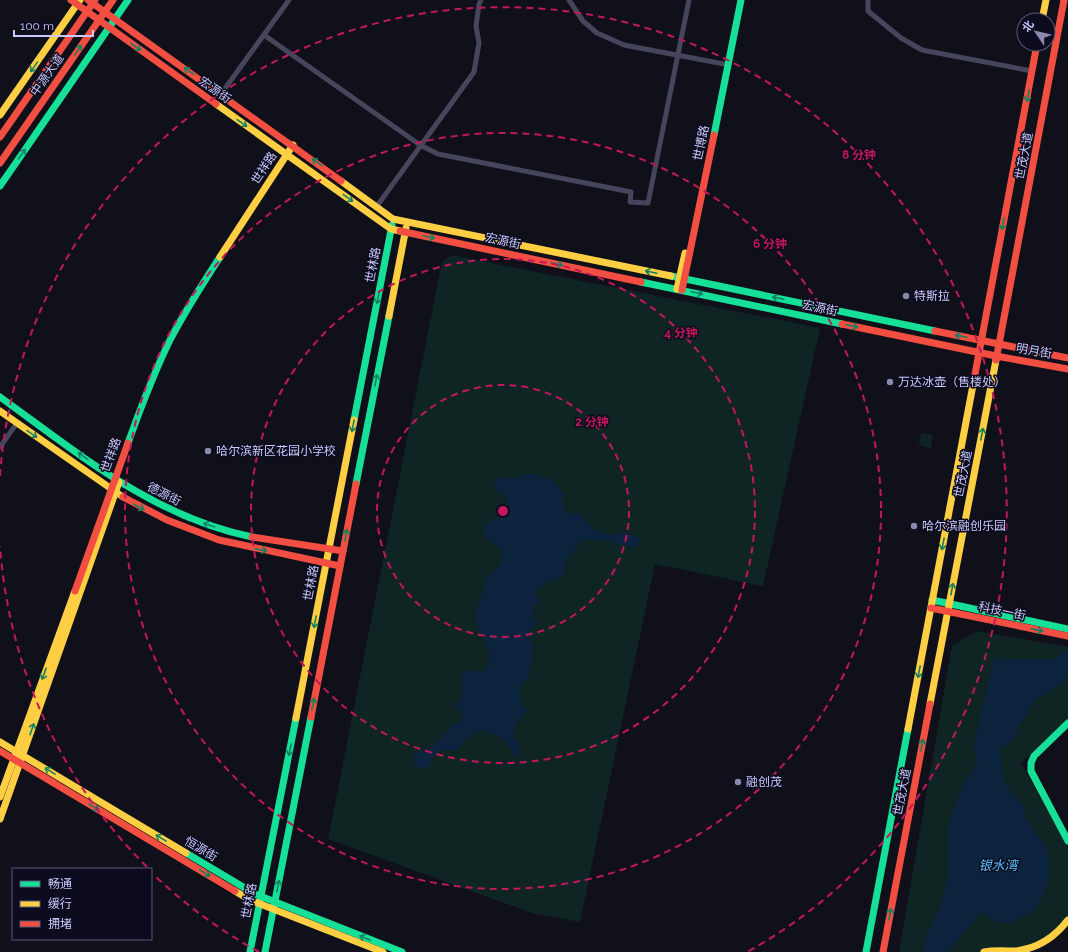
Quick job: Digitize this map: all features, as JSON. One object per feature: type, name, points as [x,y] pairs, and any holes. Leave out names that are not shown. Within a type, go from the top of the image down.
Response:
[{"type":"main road","name":"中源大道","points":[[0,163],[113,0]]},
{"type":"main road","points":[[0,186],[128,0]]},
{"type":"main road","name":"世博路","points":[[680,290],[736,0]]},
{"type":"main road","name":"世博路","points":[[682,278],[741,0]]},
{"type":"main road","points":[[1044,12],[1046,0]]},
{"type":"main road","name":"世茂大道","points":[[883,952],[1064,0]]},
{"type":"main road","name":"宏源街","points":[[76,1],[86,12],[391,229],[996,356]]},
{"type":"main road","points":[[0,115],[76,1]]},
{"type":"main road","name":"中源大道","points":[[0,137],[92,1]]},
{"type":"main road","name":"宏源街","points":[[92,1],[115,19],[293,145],[393,219],[999,344]]},
{"type":"main road","name":"世茂大道","points":[[866,952],[1036,52]]},
{"type":"main road","name":"世祥路","points":[[0,819],[18,757],[117,480],[149,385],[171,338],[193,299],[293,145]]},
{"type":"main road","name":"世林路","points":[[250,952],[393,219]]},
{"type":"main road","points":[[265,952],[407,222]]},
{"type":"main road","name":"明月街","points":[[999,344],[1068,358]]},
{"type":"main road","name":"明月街","points":[[996,356],[1068,369]]},
{"type":"main road","name":"德源街","points":[[0,397],[117,480],[165,508],[211,526],[257,538],[343,551]]},
{"type":"main road","name":"德源街","points":[[0,412],[113,491],[147,511],[199,534],[251,548],[340,566]]},
{"type":"main road","name":"科技一街","points":[[931,604],[1064,632]]},
{"type":"main road","points":[[1068,723],[1034,756],[1031,763],[1031,771],[1051,806],[1068,841]]},
{"type":"main road","name":"恒源街","points":[[0,742],[18,757],[261,900],[383,952]]},
{"type":"main road","name":"恒源街","points":[[0,751],[18,757]]},
{"type":"main road","name":"世祥路","points":[[0,797],[18,757]]},
{"type":"main road","name":"恒源街","points":[[274,906],[402,952]]},
{"type":"main road","points":[[984,952],[993,950],[1021,950],[1031,948],[1056,933],[1068,920]]},
{"type":"street","points":[[221,94],[289,0]]},
{"type":"street","points":[[377,206],[474,72],[479,43],[476,26],[481,0]]},
{"type":"street","points":[[569,0],[583,21],[597,33],[624,45],[724,64]]},
{"type":"street","points":[[264,34],[420,145],[438,154],[631,192],[630,202],[648,203],[689,0]]},
{"type":"street","points":[[868,0],[868,11],[902,38],[922,50],[1032,71]]},
{"type":"street","points":[[0,447],[17,423]]},
{"type":"green space","points":[[451,255],[820,328],[763,586],[655,564],[580,922],[532,913],[328,839],[442,262]]},
{"type":"green space","points":[[921,433],[933,435],[931,448],[919,445]]},
{"type":"green space","points":[[977,631],[1068,647],[1068,718],[1021,763],[1068,847],[1068,919],[1044,943],[996,952],[899,952],[952,646]]},
{"type":"water","points":[[533,474],[551,481],[561,489],[565,494],[563,498],[563,507],[565,511],[573,514],[578,512],[594,529],[602,533],[615,535],[623,532],[640,538],[640,542],[636,548],[602,540],[581,541],[566,562],[565,574],[555,583],[552,579],[534,592],[539,600],[534,607],[533,619],[537,620],[537,624],[531,628],[529,639],[534,646],[528,679],[522,683],[520,694],[520,701],[527,709],[516,725],[514,732],[514,738],[520,743],[518,750],[521,756],[517,759],[504,739],[482,730],[468,736],[456,751],[445,750],[438,752],[428,768],[420,768],[415,766],[413,758],[416,752],[433,746],[442,738],[452,724],[458,724],[462,719],[462,713],[456,707],[457,701],[461,699],[463,686],[460,685],[464,670],[482,672],[489,663],[489,651],[487,645],[477,631],[478,626],[474,621],[486,578],[499,566],[503,555],[502,550],[483,535],[485,524],[503,515],[507,497],[496,490],[494,484],[500,477],[519,478],[524,475]]},
{"type":"water","name":"银水湾","points":[[1068,648],[1068,676],[1055,689],[1035,700],[1009,744],[1000,747],[1003,781],[1024,807],[1026,819],[1047,848],[1049,862],[1048,884],[1035,909],[1019,920],[999,923],[981,912],[948,952],[923,952],[923,944],[941,905],[949,870],[949,823],[963,784],[977,763],[974,744],[994,659],[1055,659]]},
{"type":"traffic: fast","points":[[0,186],[128,0]]},
{"type":"traffic: fast","points":[[714,135],[741,0]]},
{"type":"traffic: fast","points":[[354,420],[392,225]]},
{"type":"traffic: fast","points":[[128,443],[153,377],[171,338],[220,257]]},
{"type":"traffic: fast","points":[[671,276],[935,331]]},
{"type":"traffic: fast","points":[[641,282],[842,324]]},
{"type":"traffic: fast","points":[[356,484],[389,316]]},
{"type":"traffic: fast","points":[[0,397],[89,461],[150,499],[182,515],[216,528],[252,537]]},
{"type":"traffic: fast","points":[[932,600],[1068,629]]},
{"type":"traffic: fast","points":[[265,952],[311,717]]},
{"type":"traffic: fast","points":[[250,952],[296,718]]},
{"type":"traffic: fast","points":[[1068,723],[1034,756],[1031,763],[1031,771],[1068,841]]},
{"type":"traffic: fast","points":[[866,952],[908,729]]},
{"type":"traffic: fast","points":[[186,853],[255,894],[402,952]]},
{"type":"traffic: slow","points":[[0,115],[80,0]]},
{"type":"traffic: slow","points":[[1044,12],[1046,0]]},
{"type":"traffic: slow","points":[[216,104],[391,229],[400,231]]},
{"type":"traffic: slow","points":[[220,257],[293,145]]},
{"type":"traffic: slow","points":[[341,181],[393,219],[671,276]]},
{"type":"traffic: slow","points":[[389,316],[406,228]]},
{"type":"traffic: slow","points":[[677,289],[685,253]]},
{"type":"traffic: slow","points":[[930,704],[996,360]]},
{"type":"traffic: slow","points":[[908,729],[973,385]]},
{"type":"traffic: slow","points":[[0,411],[123,497]]},
{"type":"traffic: slow","points":[[296,718],[354,420]]},
{"type":"traffic: slow","points":[[0,819],[119,482]]},
{"type":"traffic: slow","points":[[0,797],[75,591]]},
{"type":"traffic: slow","points":[[0,742],[186,853]]},
{"type":"traffic: slow","points":[[235,891],[250,900],[383,952]]},
{"type":"traffic: slow","points":[[984,952],[1015,951],[1031,948],[1051,937],[1068,920]]},
{"type":"traffic: jam","points":[[71,0],[216,104]]},
{"type":"traffic: jam","points":[[88,0],[341,181]]},
{"type":"traffic: jam","points":[[0,137],[95,0]]},
{"type":"traffic: jam","points":[[0,163],[113,0]]},
{"type":"traffic: jam","points":[[996,360],[1064,0]]},
{"type":"traffic: jam","points":[[973,385],[1035,52]]},
{"type":"traffic: jam","points":[[682,290],[714,135]]},
{"type":"traffic: jam","points":[[400,231],[641,282]]},
{"type":"traffic: jam","points":[[842,324],[996,356],[1068,369]]},
{"type":"traffic: jam","points":[[935,331],[1068,358]]},
{"type":"traffic: jam","points":[[75,591],[128,443]]},
{"type":"traffic: jam","points":[[311,717],[356,484]]},
{"type":"traffic: jam","points":[[123,497],[167,520],[219,540],[340,566]]},
{"type":"traffic: jam","points":[[252,537],[343,551]]},
{"type":"traffic: jam","points":[[931,608],[1068,636]]},
{"type":"traffic: jam","points":[[883,952],[930,704]]},
{"type":"traffic: jam","points":[[0,751],[235,891]]},
{"type":"place","name":"特斯拉","points":[[906,296]]},
{"type":"place","name":"万达冰壶（售楼处）","points":[[890,382]]},
{"type":"place","name":"哈尔滨新区花园小学校","points":[[208,451]]},
{"type":"place","name":"哈尔滨融创乐园","points":[[914,526]]},
{"type":"place","name":"融创茂","points":[[738,782]]}]
